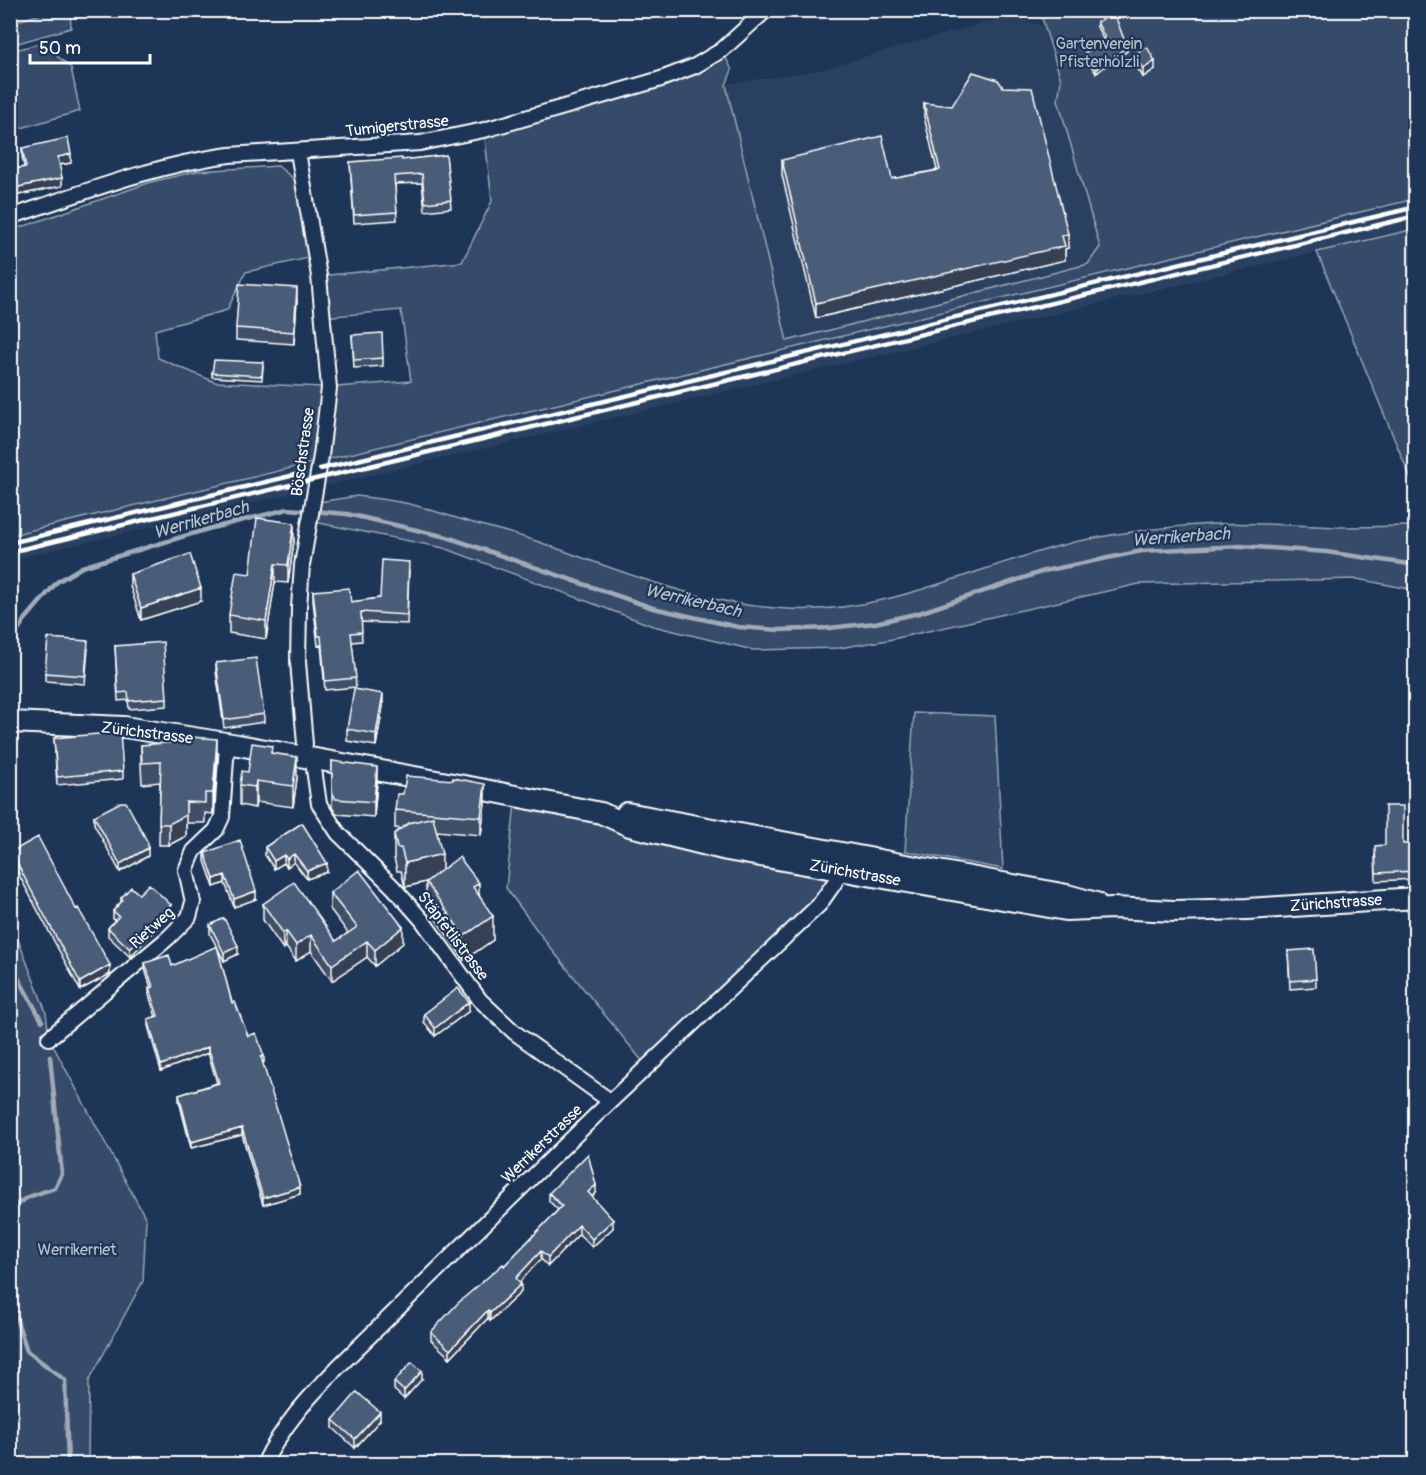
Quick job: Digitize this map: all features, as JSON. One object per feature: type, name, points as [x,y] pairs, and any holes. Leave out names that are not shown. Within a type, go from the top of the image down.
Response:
[{"type":"main road","name":"Zürichstrasse","points":[[10,722],[124,727],[227,744],[601,813],[621,812],[843,862],[1067,895],[1113,908],[1174,911],[1247,909],[1416,898]]},
{"type":"street","name":"Tumigerstrasse","points":[[10,217],[152,171],[198,159],[420,143],[451,138],[661,80],[694,66],[722,50],[766,10]]},
{"type":"street","name":"Böschstrasse","points":[[298,152],[320,276],[328,388],[313,503],[302,565],[299,607],[298,662],[305,744],[309,758]]},
{"type":"street","name":"Rietweg","points":[[49,1038],[168,938],[189,917],[194,902],[186,870],[194,851],[216,830],[222,818],[227,744]]},
{"type":"street","name":"Stäpfetlistrasse","points":[[309,758],[314,769],[319,804],[338,833],[393,887],[422,920],[480,1000],[514,1032],[610,1101]]},
{"type":"street","name":"Werrikerstrasse","points":[[264,1464],[274,1444],[301,1406],[338,1367],[610,1101],[819,905],[843,862]]},
{"type":"shaded area","points":[[1012,15],[1051,29],[1061,80],[1058,100],[1110,216],[1100,248],[1088,264],[787,341],[726,84],[819,70]]},
{"type":"shaded area","points":[[1415,199],[1415,229],[11,560],[10,535]]},
{"type":"green space","points":[[54,10],[70,11],[71,28],[11,45],[11,23]]},
{"type":"green space","name":"Gartenverein Pfisterhölzli","points":[[1061,10],[1415,11],[1415,199],[11,535],[10,231],[151,182],[197,171],[278,166],[295,180],[313,257],[246,272],[227,310],[155,330],[158,358],[215,382],[322,387],[314,456],[329,453],[337,387],[411,381],[401,310],[323,317],[319,276],[462,262],[492,201],[484,130],[661,79],[722,50],[732,70],[726,85],[787,341],[1088,264],[1100,247],[1058,100],[1061,80],[1042,18],[1062,12]]},
{"type":"green space","points":[[42,43],[71,68],[80,111],[11,131],[11,51]]},
{"type":"green space","points":[[1416,229],[1415,489],[1317,252]]},
{"type":"green space","points":[[357,496],[420,507],[536,541],[691,593],[723,601],[788,609],[826,609],[899,596],[1043,550],[1079,541],[1163,528],[1229,524],[1339,527],[1415,526],[1415,590],[1357,579],[1139,584],[888,640],[839,648],[753,650],[653,626],[444,548],[309,521],[313,503]]},
{"type":"green space","points":[[914,713],[995,716],[1003,869],[905,851]]},
{"type":"green space","points":[[516,794],[840,871],[835,882],[647,1067],[548,945],[506,888]]},
{"type":"green space","name":"Werrikerriet","points":[[10,919],[46,1012],[49,1038],[146,1219],[143,1281],[89,1381],[88,1464],[11,1464]]},
{"type":"building","points":[[1114,13],[1127,47],[1096,69],[1085,53],[1105,38],[1097,22]]},
{"type":"building","points":[[1147,47],[1155,61],[1143,69],[1134,55]]},
{"type":"building","points":[[973,72],[998,80],[1003,87],[1032,88],[1068,234],[1062,236],[1065,246],[816,303],[782,160],[882,136],[892,179],[940,170],[924,103],[952,106]]},
{"type":"building","points":[[68,138],[71,154],[58,157],[62,178],[18,187],[15,169],[26,167],[22,148]]},
{"type":"building","points":[[446,155],[451,200],[425,203],[422,174],[394,176],[397,212],[354,215],[350,162]]},
{"type":"building","points":[[239,284],[297,288],[294,332],[236,328]]},
{"type":"building","points":[[382,333],[383,358],[354,360],[352,335]]},
{"type":"building","points":[[214,360],[263,362],[262,376],[212,373]]},
{"type":"building","points":[[257,518],[294,523],[288,565],[275,564],[266,621],[229,615],[236,572],[250,574]]},
{"type":"building","points":[[190,554],[201,588],[141,608],[130,574]]},
{"type":"building","points":[[382,560],[409,562],[407,615],[361,612],[362,632],[351,633],[356,678],[325,681],[321,636],[318,636],[313,591],[349,588],[351,602],[380,598]]},
{"type":"building","points":[[48,638],[88,641],[85,676],[45,673]]},
{"type":"building","points":[[163,642],[167,698],[129,701],[128,692],[118,693],[115,646]]},
{"type":"building","points":[[256,658],[264,714],[224,720],[216,663]]},
{"type":"building","points":[[354,689],[383,694],[376,734],[347,729]]},
{"type":"building","points":[[120,732],[123,771],[57,777],[54,738]]},
{"type":"building","points":[[191,737],[217,739],[213,793],[205,793],[205,803],[186,802],[186,815],[169,824],[159,824],[161,762],[142,763],[141,745],[191,741]]},
{"type":"building","points":[[252,743],[272,746],[271,753],[297,757],[293,786],[256,781],[255,787],[240,785],[242,771],[248,772]]},
{"type":"building","points":[[332,761],[377,767],[374,802],[336,799],[332,792]]},
{"type":"building","points":[[406,776],[453,780],[453,778],[485,784],[481,817],[395,810],[397,794],[403,794]]},
{"type":"building","points":[[121,802],[126,802],[148,843],[148,848],[120,864],[94,816]]},
{"type":"building","points":[[1385,806],[1403,806],[1403,844],[1416,844],[1416,871],[1376,873],[1375,846],[1385,845]]},
{"type":"building","points":[[433,817],[442,854],[405,863],[401,848],[397,848],[394,834],[409,823]]},
{"type":"building","points":[[302,823],[327,863],[307,871],[294,854],[287,859],[284,855],[274,861],[265,847]]},
{"type":"building","points":[[38,837],[76,909],[78,908],[110,965],[80,982],[11,852]]},
{"type":"building","points":[[240,840],[256,891],[234,899],[225,875],[214,879],[205,853]]},
{"type":"building","points":[[459,857],[479,883],[473,887],[493,916],[464,936],[426,882]]},
{"type":"building","points":[[359,870],[403,927],[375,950],[367,941],[332,965],[311,935],[296,945],[286,931],[283,933],[263,904],[294,882],[336,941],[357,927],[330,893]]},
{"type":"building","points":[[149,884],[171,905],[130,949],[108,928],[119,916],[113,911],[131,887],[139,894]]},
{"type":"building","points":[[224,918],[238,946],[224,953],[210,925]]},
{"type":"building","points":[[217,946],[232,1003],[235,1002],[248,1036],[256,1033],[264,1056],[261,1057],[300,1187],[263,1198],[242,1128],[191,1142],[179,1095],[219,1083],[208,1047],[161,1065],[148,1019],[158,1016],[149,988],[153,987],[145,963],[169,955],[172,966]]},
{"type":"building","points":[[1314,949],[1316,979],[1290,981],[1288,951]]},
{"type":"building","points":[[458,988],[469,1002],[435,1028],[424,1014]]},
{"type":"building","points":[[588,1154],[596,1185],[588,1192],[613,1220],[592,1239],[579,1225],[548,1257],[541,1251],[516,1278],[521,1284],[490,1313],[488,1310],[450,1350],[431,1332],[458,1303],[503,1264],[504,1266],[562,1206],[549,1193]]},
{"type":"building","points":[[412,1362],[422,1371],[404,1391],[394,1382]]},
{"type":"building","points":[[357,1392],[380,1412],[355,1439],[333,1420]]},
{"type":"waterway","name":"Werrikerbach","points":[[10,645],[23,622],[57,582],[82,567],[208,529],[288,509],[347,514],[447,537],[653,608],[738,627],[779,630],[875,623],[919,613],[1044,571],[1142,551],[1241,546],[1326,552],[1416,565]]},
{"type":"waterway","points":[[10,963],[42,1021]]},
{"type":"waterway","points":[[10,1217],[16,1205],[22,1201],[55,1188],[62,1174],[50,1057]]},
{"type":"waterway","points":[[10,1300],[27,1351],[65,1380],[68,1464]]},
{"type":"railway","points":[[320,469],[1416,207]]},
{"type":"railway","points":[[10,552],[1416,216]]},
{"type":"railway","points":[[10,543],[299,474]]}]
